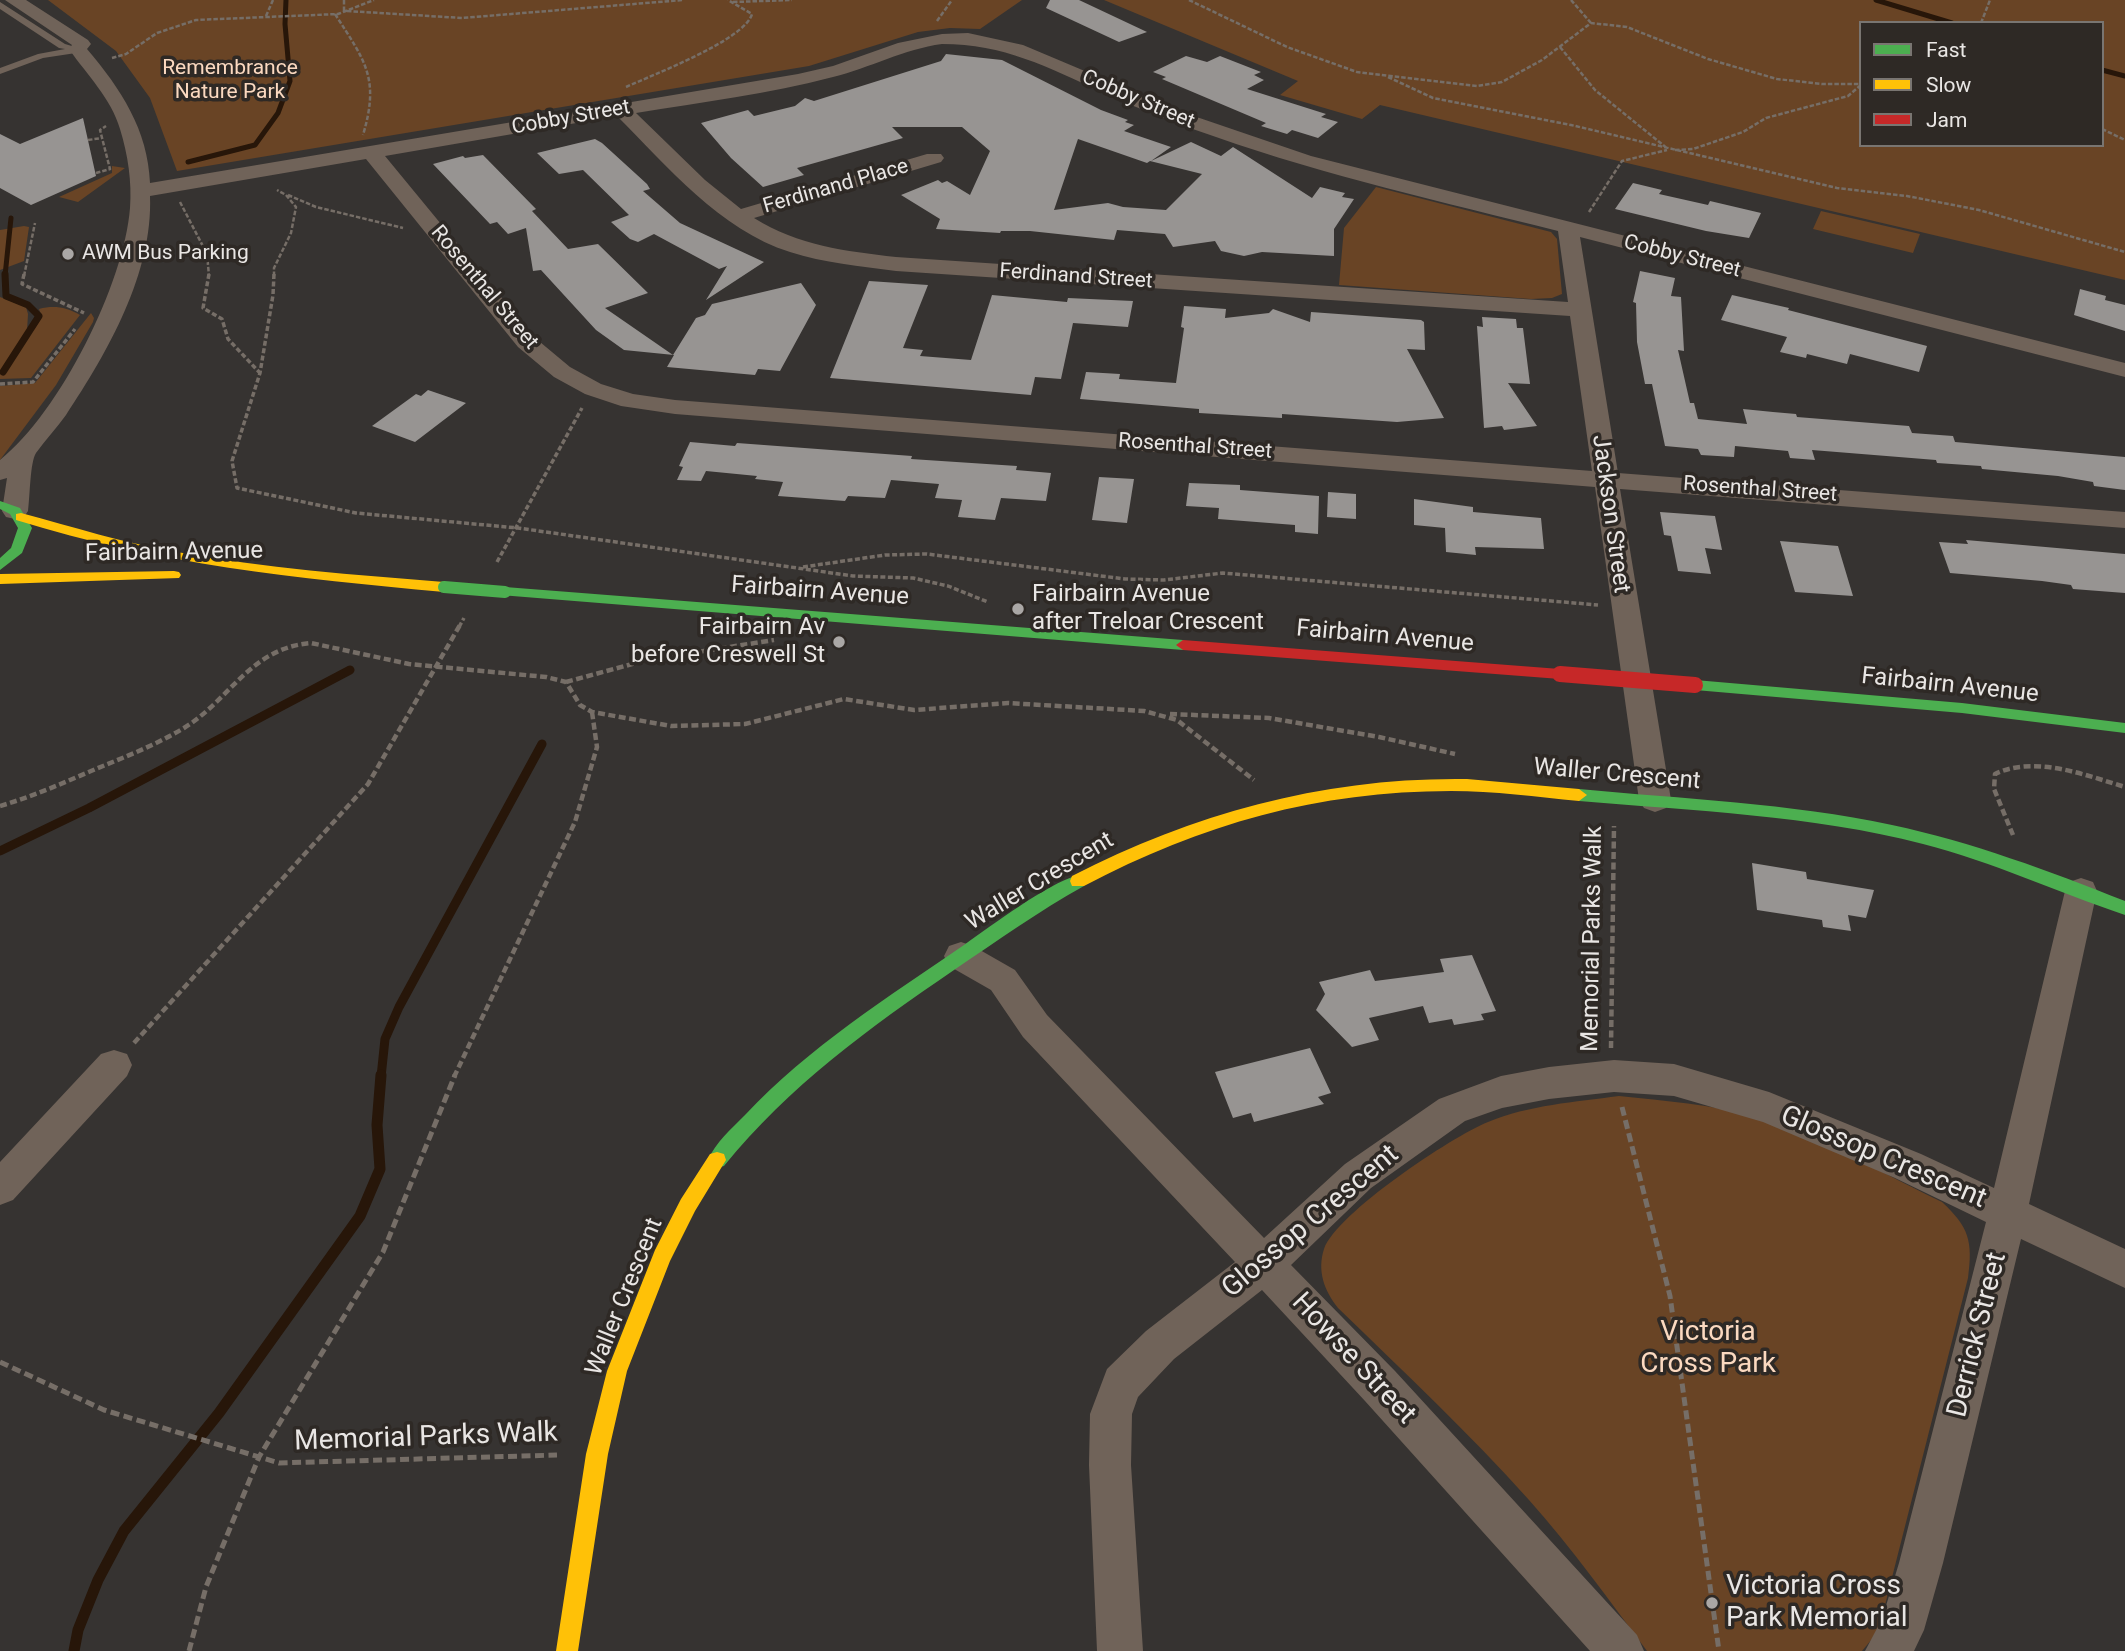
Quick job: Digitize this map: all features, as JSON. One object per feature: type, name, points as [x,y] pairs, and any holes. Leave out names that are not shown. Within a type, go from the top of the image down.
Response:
[{"type":"main road","points":[[0,565],[21,543],[25,528],[12,511]]},
{"type":"main road","name":"Fairbairn Avenue","points":[[12,511],[82,538],[136,551],[232,566],[348,578],[1695,685],[1962,708],[2125,728]]},
{"type":"main road","name":"Fairbairn Avenue","points":[[0,579],[256,574],[348,578]]},
{"type":"main road","name":"Waller Crescent","points":[[567,1651],[602,1424],[615,1379],[642,1305],[689,1202],[719,1157],[768,1101],[847,1032],[1059,891],[1112,862],[1220,817],[1337,794],[1429,785],[1501,787],[1810,817],[1899,834],[1983,855],[2125,908]]},
{"type":"street","points":[[0,472],[22,457],[65,398],[114,310],[136,237],[141,191],[136,144],[124,109],[100,71],[78,49],[82,44],[14,0]]},
{"type":"street","name":"Cobby Street","points":[[141,191],[250,172],[367,145],[622,110],[798,80],[843,69],[928,41],[970,38],[1000,41],[1024,49],[1130,98],[1227,135],[1316,164],[2125,370]]},
{"type":"street","name":"Ferdinand Street","points":[[622,110],[678,165],[738,216],[787,244],[832,256],[896,264],[1580,310]]},
{"type":"street","name":"Rosenthal Street","points":[[367,145],[526,342],[562,372],[593,389],[630,401],[703,409],[2125,520]]},
{"type":"street","name":"Ferdinand Place","points":[[738,216],[934,158]]},
{"type":"street","name":"Jackson Street","points":[[1573,230],[1580,310],[1655,800]]},
{"type":"street","points":[[12,511],[22,457]]},
{"type":"street","name":"Derrick Street","points":[[1888,1651],[1901,1630],[1921,1563],[2008,1212],[2081,891]]},
{"type":"street","name":"Howse Street","points":[[961,956],[1003,980],[1035,1026],[1380,1385],[1621,1651]]},
{"type":"street","points":[[0,1188],[114,1065]]},
{"type":"street","name":"Glossop Crescent","points":[[1120,1651],[1110,1465],[1111,1414],[1122,1384],[1160,1345],[1263,1265],[1358,1176],[1452,1110],[1501,1092],[1549,1083],[1614,1076],[1674,1080],[1769,1108],[1908,1166],[2125,1269]]},
{"type":"lane","points":[[0,5],[62,46],[78,49]]},
{"type":"lane","points":[[0,71],[41,56],[78,49]]},
{"type":"path","points":[[266,16],[273,0]]},
{"type":"path","points":[[344,0],[346,11]]},
{"type":"path","points":[[114,68],[107,60],[126,54],[157,33],[196,20],[335,15],[374,0]]},
{"type":"path","points":[[346,11],[462,18],[660,4],[683,0]]},
{"type":"path","points":[[622,110],[616,103],[616,94],[633,82],[717,46],[750,22],[752,14],[728,0]]},
{"type":"path","points":[[733,2],[792,0]]},
{"type":"path","points":[[1189,0],[1287,47],[1357,72],[1388,77],[1477,86],[1502,82],[1560,47],[1591,23],[1627,27],[1708,59],[1777,79],[1859,85]]},
{"type":"path","points":[[1572,0],[1591,23]]},
{"type":"path","points":[[1982,21],[1990,0]]},
{"type":"path","points":[[335,15],[365,60],[373,83],[367,145]]},
{"type":"path","points":[[1560,47],[1570,65],[1586,82],[1669,150]]},
{"type":"path","points":[[1388,77],[1433,98],[1571,125],[1837,188],[1906,196],[1979,210],[2125,252]]},
{"type":"path","points":[[1573,230],[1622,161],[1669,150],[1693,149],[1743,132],[1766,118],[1848,96],[1859,87]]},
{"type":"path","points":[[2104,130],[2125,140]]},
{"type":"path","points":[[88,141],[102,138]]},
{"type":"path","points":[[250,172],[286,195],[316,207],[405,228]]},
{"type":"path","points":[[174,185],[183,209],[207,254],[209,276],[203,307],[222,319],[228,339],[260,373]]},
{"type":"path","points":[[286,195],[296,207],[291,233],[274,268],[273,295],[260,373],[232,461],[237,488],[356,513],[518,527],[853,576],[932,582],[996,605]]},
{"type":"path","points":[[35,223],[22,284],[86,314]]},
{"type":"path","points":[[0,384],[33,382],[86,314],[93,310]]},
{"type":"path","points":[[491,574],[583,405]]},
{"type":"path","points":[[795,568],[885,555],[927,554],[1125,579],[1164,580],[1223,573],[1607,606]]},
{"type":"path","points":[[114,1065],[356,799],[378,770],[470,608]]},
{"type":"path","points":[[0,806],[39,793],[164,740],[199,717],[272,653],[292,645],[330,647],[408,664],[501,670],[566,682],[647,660],[778,640]]},
{"type":"path","points":[[566,682],[580,705],[592,712],[660,725],[745,724],[844,699],[914,709],[1008,703],[1269,718],[1379,737],[1461,755]]},
{"type":"path","points":[[189,1651],[206,1587],[259,1457],[383,1252],[464,1053],[575,822],[597,747],[592,712]]},
{"type":"path","points":[[1164,714],[1177,719],[1211,749],[1248,773],[1258,789]]},
{"type":"path","points":[[2030,871],[2000,810],[1994,789],[1995,774],[2003,767],[2047,768],[2125,787]]},
{"type":"path","name":"Memorial Parks Walk","points":[[1611,1051],[1614,813]]},
{"type":"path","points":[[1619,1096],[1670,1296],[1719,1651]]},
{"type":"path","name":"Memorial Parks Walk","points":[[0,1362],[91,1405],[166,1430],[289,1464],[565,1455]]},
{"type":"green space","name":"Remembrance Nature Park","points":[[48,0],[1022,0],[980,29],[950,28],[918,32],[809,66],[177,171],[150,98],[116,51]]},
{"type":"green space","points":[[1104,0],[2125,0],[2125,280],[1380,105],[1362,119],[1280,95],[1298,81]]},
{"type":"green space","points":[[112,166],[125,168],[78,202],[59,197],[112,173]]},
{"type":"green space","points":[[1376,187],[1551,232],[1557,239],[1562,294],[1552,298],[1531,299],[1339,285],[1344,228]]},
{"type":"green space","points":[[1821,211],[1920,234],[1913,253],[1813,229]]},
{"type":"green space","points":[[29,227],[24,261],[0,270],[0,230]]},
{"type":"green space","points":[[0,297],[26,307],[27,331],[35,328],[42,317],[39,309],[60,308],[80,315],[31,378],[0,379]]},
{"type":"green space","points":[[91,313],[93,322],[56,385],[0,460],[0,386],[35,383]]},
{"type":"green space","name":"Victoria Cross Park","points":[[1619,1096],[1722,1109],[1756,1117],[1804,1134],[1942,1202],[1958,1219],[1967,1236],[1970,1254],[1968,1278],[1884,1609],[1877,1633],[1862,1651],[1647,1651],[1575,1555],[1529,1500],[1459,1426],[1338,1308],[1329,1294],[1321,1265],[1324,1249],[1333,1234],[1372,1197],[1423,1159],[1471,1130],[1504,1116],[1552,1105]]},
{"type":"building","points":[[1050,0],[1079,0],[1147,32],[1119,42],[1046,8]]},
{"type":"building","points":[[946,54],[1002,60],[1101,110],[1128,120],[1125,122],[1134,125],[1124,131],[1171,147],[1151,161],[1191,142],[1221,156],[1233,147],[1312,198],[1320,187],[1345,193],[1342,197],[1354,199],[1334,229],[1334,256],[1262,252],[1244,256],[1221,251],[1215,241],[1173,247],[1165,234],[1117,230],[1114,240],[1030,231],[1000,233],[936,229],[940,219],[901,195],[938,180],[942,183],[947,181],[970,195],[990,151],[962,127],[892,127],[903,138],[797,168],[804,175],[763,187],[731,158],[701,123],[748,110],[754,116],[795,106],[805,98],[814,101],[941,61]],"holes":[[[1078,139],[1147,163],[1150,161],[1202,174],[1166,210],[1123,207],[1108,203],[1054,210]]]},
{"type":"building","points":[[1186,56],[1207,62],[1220,56],[1261,72],[1254,75],[1264,80],[1247,89],[1326,114],[1321,117],[1338,122],[1318,138],[1292,130],[1287,134],[1261,126],[1266,123],[1162,79],[1166,77],[1153,72]]},
{"type":"building","points":[[83,118],[96,176],[31,205],[0,188],[0,134],[20,144]]},
{"type":"building","points":[[595,139],[647,184],[650,189],[643,191],[680,223],[764,262],[706,300],[727,266],[719,269],[654,234],[638,242],[630,239],[611,222],[629,215],[583,170],[559,174],[537,153]]},
{"type":"building","points":[[483,155],[536,209],[532,211],[568,249],[598,244],[648,293],[605,308],[673,355],[624,350],[596,330],[541,270],[533,271],[526,228],[508,234],[497,222],[490,224],[433,164],[463,156]]},
{"type":"building","points":[[1633,183],[1662,190],[1659,194],[1708,205],[1710,201],[1761,213],[1749,238],[1706,231],[1615,209]]},
{"type":"building","points":[[1640,271],[1675,278],[1671,296],[1681,297],[1684,351],[1678,350],[1690,403],[1694,403],[1698,419],[1747,424],[1743,409],[1796,414],[1797,417],[1909,426],[1912,433],[1953,436],[1955,442],[2125,457],[2125,490],[2094,486],[2093,482],[2058,476],[1982,469],[1981,466],[1937,463],[1936,460],[1812,450],[1815,460],[1790,458],[1788,451],[1735,446],[1734,457],[1701,455],[1698,449],[1665,446],[1652,384],[1645,384],[1637,342],[1636,303],[1633,302]]},
{"type":"building","points":[[869,281],[928,285],[903,348],[923,350],[920,356],[971,360],[992,295],[1067,302],[1068,298],[1133,301],[1128,327],[1073,323],[1061,379],[1035,377],[1031,395],[830,378]]},
{"type":"building","points":[[801,283],[816,305],[780,371],[758,369],[755,375],[667,367],[696,318],[705,315],[712,304]]},
{"type":"building","points":[[2080,289],[2106,296],[2105,300],[2125,305],[2125,331],[2074,315]]},
{"type":"building","points":[[1732,295],[1927,346],[1919,372],[1850,354],[1847,364],[1807,354],[1806,358],[1780,352],[1787,337],[1721,320]]},
{"type":"building","points":[[1184,306],[1226,309],[1225,318],[1269,313],[1273,309],[1310,322],[1311,312],[1421,320],[1424,322],[1425,350],[1407,349],[1444,418],[1397,422],[1282,414],[1282,418],[1199,413],[1199,409],[1080,399],[1086,372],[1120,374],[1119,379],[1176,383],[1184,328],[1181,327]]},
{"type":"building","points":[[1482,317],[1516,319],[1517,328],[1523,328],[1530,384],[1508,383],[1537,426],[1504,430],[1502,426],[1484,428],[1477,326],[1483,327]]},
{"type":"building","points":[[428,390],[466,403],[415,442],[372,426],[416,394],[421,396]]},
{"type":"building","points":[[690,442],[912,456],[911,459],[1017,466],[1016,470],[1051,473],[1046,501],[1001,498],[995,520],[958,517],[962,500],[935,498],[939,484],[891,480],[885,498],[848,496],[845,501],[778,496],[783,482],[755,479],[757,476],[706,471],[701,481],[677,480],[683,467],[679,466]]},
{"type":"building","points":[[1099,477],[1134,479],[1127,523],[1092,520]]},
{"type":"building","points":[[1189,483],[1240,485],[1240,490],[1319,496],[1318,534],[1295,532],[1295,525],[1218,519],[1219,508],[1186,506]]},
{"type":"building","points":[[1328,492],[1356,494],[1356,519],[1327,517]]},
{"type":"building","points":[[1414,499],[1473,507],[1473,512],[1541,518],[1544,549],[1475,547],[1476,555],[1446,552],[1445,528],[1414,525]]},
{"type":"building","points":[[1660,512],[1715,516],[1722,550],[1705,548],[1711,574],[1678,571],[1671,536],[1664,535]]},
{"type":"building","points":[[1966,540],[2125,554],[2125,593],[2073,589],[2071,585],[2042,581],[1950,573],[1939,542],[1968,544]]},
{"type":"building","points":[[1780,541],[1838,546],[1853,596],[1795,592]]},
{"type":"building","points":[[1752,863],[1806,872],[1807,879],[1874,890],[1866,918],[1848,915],[1851,931],[1823,927],[1822,920],[1757,910]]},
{"type":"building","points":[[1472,955],[1496,1011],[1481,1014],[1484,1020],[1454,1025],[1452,1019],[1429,1023],[1423,1006],[1369,1018],[1379,1040],[1352,1047],[1316,1010],[1325,994],[1319,982],[1370,970],[1375,981],[1444,972],[1440,959]]},
{"type":"building","points":[[1310,1048],[1331,1093],[1318,1097],[1324,1104],[1254,1122],[1251,1113],[1233,1118],[1215,1072]]},
{"type":"waterway","points":[[188,162],[255,145],[278,113],[290,81],[285,24],[286,0]]},
{"type":"waterway","points":[[1876,0],[1945,21]]},
{"type":"waterway","points":[[2104,71],[2125,76]]},
{"type":"waterway","points":[[5,275],[11,218]]},
{"type":"waterway","points":[[3,372],[39,316],[28,305],[6,296],[5,275]]},
{"type":"waterway","points":[[0,851],[89,808],[350,670]]},
{"type":"waterway","points":[[381,1077],[385,1039],[399,1007],[542,744]]},
{"type":"waterway","points":[[74,1651],[78,1630],[98,1580],[124,1531],[219,1413],[360,1216],[380,1169],[377,1125],[381,1075]]},
{"type":"traffic: fast","points":[[0,566],[17,550],[25,528],[15,511],[1,505]]},
{"type":"traffic: fast","points":[[444,587],[505,592]]},
{"type":"traffic: fast","points":[[505,592],[1183,645]]},
{"type":"traffic: fast","points":[[1695,685],[1962,708],[2125,728]]},
{"type":"traffic: fast","points":[[1579,795],[1735,808],[1892,831],[1981,855],[2125,908]]},
{"type":"traffic: fast","points":[[717,1160],[767,1103],[854,1030],[996,932],[1078,881]]},
{"type":"traffic: slow","points":[[21,517],[73,533],[178,557],[282,572],[444,587]]},
{"type":"traffic: slow","points":[[0,579],[174,575]]},
{"type":"traffic: slow","points":[[1078,881],[1121,858],[1211,822],[1305,798],[1402,786],[1451,785],[1579,795]]},
{"type":"traffic: slow","points":[[567,1651],[597,1454],[617,1371],[662,1257],[688,1205],[717,1160]]},
{"type":"traffic: jam","points":[[1183,645],[1560,674]]},
{"type":"traffic: jam","points":[[1560,674],[1695,685]]},
{"type":"place","name":"AWM Bus Parking","points":[[68,254]]},
{"type":"place","name":"Fairbairn Avenue after Treloar Crescent","points":[[1018,609]]},
{"type":"place","name":"Fairbairn Av before Creswell St","points":[[839,642]]},
{"type":"place","name":"Victoria Cross Park Memorial","points":[[1712,1603]]}]
